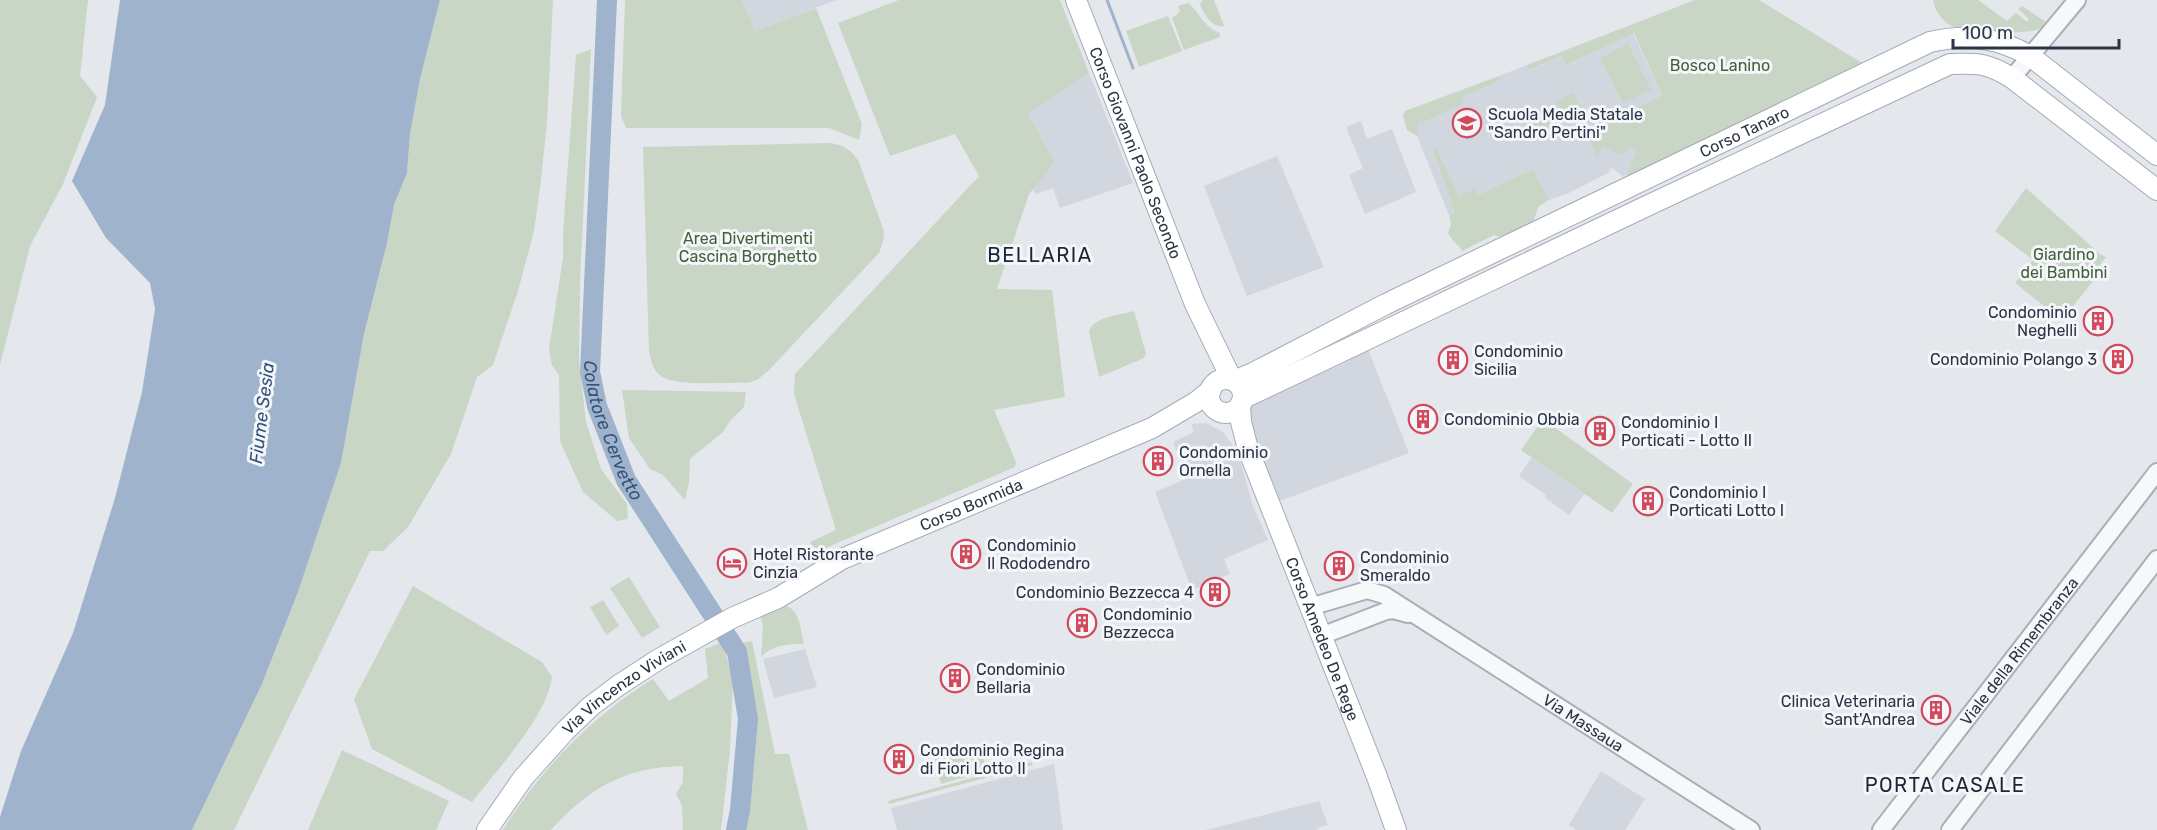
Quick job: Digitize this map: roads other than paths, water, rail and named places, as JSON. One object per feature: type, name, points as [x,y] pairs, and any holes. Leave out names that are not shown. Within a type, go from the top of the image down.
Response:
[{"type":"main road","name":"Corso Giovanni Paolo Secondo","points":[[1076,0],[1195,304],[1209,354],[1222,384]]},
{"type":"main road","name":"Corso Tanaro","points":[[1466,266],[1930,42],[1954,37],[1980,38],[2013,46],[2030,56],[2157,155]]},
{"type":"main road","name":"Corso Tanaro","points":[[1475,287],[1950,64],[1975,63],[1992,66],[2012,78],[2157,189]]},
{"type":"main road","name":"Corso Bormida","points":[[795,588],[842,559],[1152,428],[1197,402],[1222,384],[1253,373],[1386,304],[1466,266]]},
{"type":"main road","name":"Corso Bormida","points":[[1152,428],[1231,407],[1246,397],[1475,287]]},
{"type":"main road","points":[[1222,384],[1242,391],[1231,407],[1212,404],[1222,384]]},
{"type":"main road","name":"Corso Amedeo De Rege","points":[[1231,407],[1241,422],[1248,449],[1396,830]]},
{"type":"main road","name":"Via Vincenzo Viviani","points":[[488,830],[523,778],[543,754],[591,706],[619,685],[700,635],[795,588]]},
{"type":"street","points":[[2012,78],[2077,0]]},
{"type":"street","name":"Viale della Rimembranza","points":[[1881,830],[2157,472]]},
{"type":"street","points":[[1950,830],[2157,559]]},
{"type":"street","name":"Via Massaua","points":[[1310,607],[1367,590],[1384,596],[1751,830]]},
{"type":"street","points":[[1321,636],[1386,611],[1402,612],[1414,616]]},
{"type":"water","name":"Fiume Sesia","points":[[120,0],[440,0],[420,79],[410,134],[407,173],[394,205],[364,334],[341,463],[298,592],[262,684],[192,830],[0,830],[0,817],[21,751],[73,633],[115,498],[142,392],[155,309],[150,283],[106,238],[72,181],[105,105]]},
{"type":"waterway","name":"Colatore Cervetto","points":[[607,0],[590,372],[597,406],[626,480],[737,652],[748,719],[740,810],[736,830]]},
{"type":"waterway","points":[[1107,0],[1133,68]]},
{"type":"place","name":"Scuola Media Statale \"Sandro Pertini\"","points":[[1467,123]]},
{"type":"place","name":"Condominio Neghelli","points":[[2098,321]]},
{"type":"place","name":"Condominio Polango 3","points":[[2118,359]]},
{"type":"place","name":"Condominio Sicilia","points":[[1453,360]]},
{"type":"place","name":"Condominio Obbia","points":[[1423,419]]},
{"type":"place","name":"Condominio I Porticati - Lotto II","points":[[1600,431]]},
{"type":"place","name":"Condominio Ornella","points":[[1158,461]]},
{"type":"place","name":"Condominio I Porticati Lotto I","points":[[1648,501]]},
{"type":"place","name":"Condominio Il Rododendro","points":[[966,554]]},
{"type":"place","name":"Hotel Ristorante Cinzia","points":[[732,563]]},
{"type":"place","name":"Condominio Smeraldo","points":[[1339,566]]},
{"type":"place","name":"Condominio Bezzecca 4","points":[[1215,592]]},
{"type":"place","name":"Condominio Bezzecca","points":[[1082,623]]},
{"type":"place","name":"Condominio Bellaria","points":[[955,678]]},
{"type":"place","name":"Clinica Veterinaria Sant'Andrea","points":[[1936,710]]},
{"type":"place","name":"Condominio Regina di Fiori Lotto II","points":[[899,759]]},
{"type":"district","name":"BELLARIA","points":[[1040,255]]},
{"type":"district","name":"PORTA CASALE","points":[[1945,785]]},
{"type":"park label","name":"Bosco Lanino","points":[[1720,65]]},
{"type":"park label","name":"Area Divertimenti Cascina Borghetto","points":[[748,247]]},
{"type":"park label","name":"Giardino dei Bambini","points":[[2064,263]]}]
